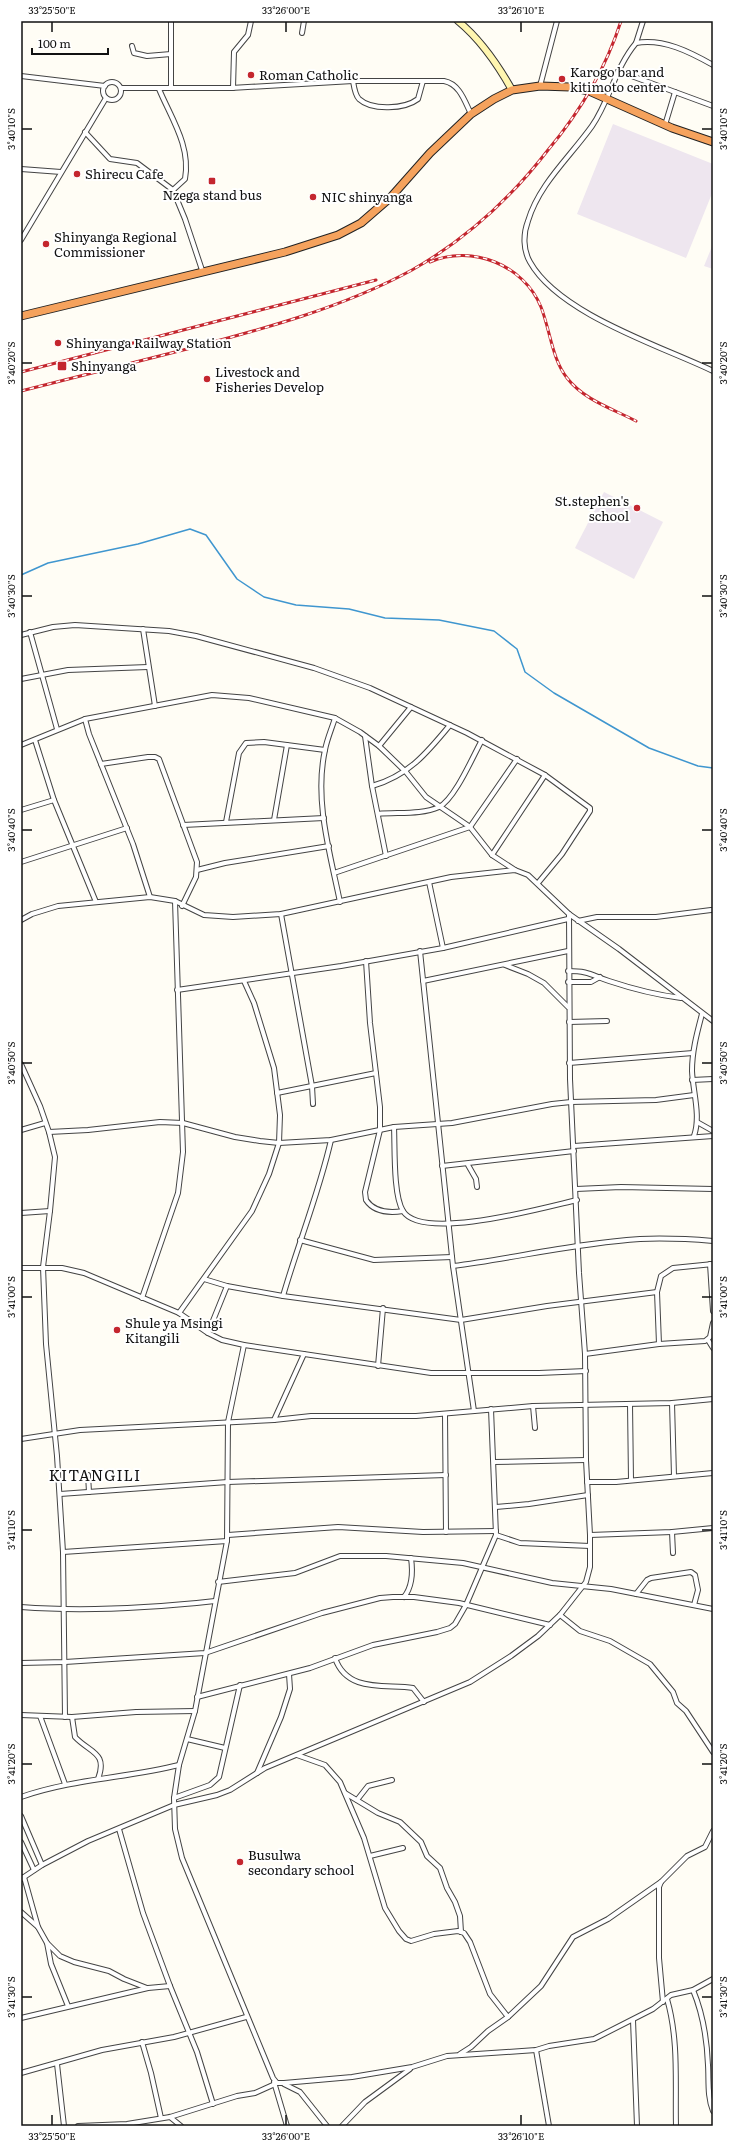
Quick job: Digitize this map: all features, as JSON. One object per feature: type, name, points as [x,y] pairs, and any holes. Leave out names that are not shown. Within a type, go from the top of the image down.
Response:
[{"type":"highway","points":[[21,316],[319,242],[356,226],[391,197],[430,153],[471,114],[494,99],[512,90],[540,86],[580,89],[607,98],[665,124],[713,142]]},
{"type":"street","points":[[171,21],[171,88]]},
{"type":"street","points":[[233,88],[234,52],[248,35],[251,21]]},
{"type":"street","points":[[302,33],[304,21]]},
{"type":"street","points":[[458,21],[476,39],[500,69],[512,90]]},
{"type":"street","points":[[540,86],[557,21]]},
{"type":"street","points":[[642,21],[636,43],[623,60],[593,126],[545,186],[534,207],[525,231],[525,245],[528,258],[546,282],[586,312],[713,371]]},
{"type":"street","points":[[636,43],[650,42],[683,50],[713,65]]},
{"type":"street","points":[[132,46],[134,53],[139,55],[171,54]]},
{"type":"street","points":[[618,71],[713,106]]},
{"type":"street","points":[[21,76],[105,86],[112,82],[121,88],[159,89],[233,88],[353,81],[444,81],[453,85],[459,90],[471,114]]},
{"type":"street","points":[[353,81],[356,95],[360,100],[368,104],[395,106],[409,105],[418,99],[423,81]]},
{"type":"street","points":[[105,86],[103,91],[106,98]]},
{"type":"street","points":[[106,98],[116,99],[120,94],[121,88]]},
{"type":"street","points":[[159,89],[176,126],[185,152],[185,179],[173,190]]},
{"type":"street","points":[[665,124],[675,92]]},
{"type":"street","points":[[21,240],[106,98]]},
{"type":"street","points":[[85,132],[109,158],[137,163],[173,190],[185,219],[202,270]]},
{"type":"street","points":[[21,169],[61,172]]},
{"type":"street","points":[[21,635],[53,627],[75,626],[143,629],[196,636],[314,668],[370,688],[482,740],[546,775],[585,802],[591,810],[559,858],[538,883]]},
{"type":"street","points":[[143,629],[155,706]]},
{"type":"street","points":[[30,632],[57,729]]},
{"type":"street","points":[[21,679],[84,668],[148,667]]},
{"type":"street","points":[[21,745],[57,729],[85,720],[212,695],[249,698],[335,718],[379,746],[406,772],[426,798],[470,827],[492,855],[515,870],[528,875],[569,914],[619,949],[713,1021]]},
{"type":"street","points":[[379,746],[412,707]]},
{"type":"street","points":[[335,718],[325,750],[322,786],[324,818],[340,902]]},
{"type":"street","points":[[85,720],[89,734],[127,828],[150,897]]},
{"type":"street","points":[[372,786],[388,782],[406,772],[433,746],[450,725]]},
{"type":"street","points":[[365,736],[372,786],[386,856]]},
{"type":"street","points":[[35,740],[54,800],[96,902]]},
{"type":"street","points":[[378,814],[422,811],[440,806],[451,796],[482,740]]},
{"type":"street","points":[[226,822],[237,763],[243,746],[250,742],[257,741],[325,750]]},
{"type":"street","points":[[274,820],[288,745]]},
{"type":"street","points":[[101,764],[134,758],[157,757],[194,853],[197,870],[191,888],[182,906]]},
{"type":"street","points":[[334,873],[470,827],[517,759]]},
{"type":"street","points":[[492,855],[546,775]]},
{"type":"street","points":[[21,810],[54,800]]},
{"type":"street","points":[[183,825],[324,818]]},
{"type":"street","points":[[21,862],[127,828]]},
{"type":"street","points":[[197,870],[225,863],[329,846]]},
{"type":"street","points":[[21,919],[44,909],[150,897],[175,901],[195,912],[216,916],[281,914],[429,882],[486,872],[515,870]]},
{"type":"street","points":[[429,882],[443,948]]},
{"type":"street","points":[[142,1298],[178,1193],[183,1152],[175,901]]},
{"type":"street","points":[[578,921],[597,917],[656,917],[711,910]]},
{"type":"street","points":[[281,914],[312,1086],[313,1104]]},
{"type":"street","points":[[68,2006],[51,1964],[46,1943],[38,1927],[22,1878],[42,1865],[88,1840],[174,1805],[224,1792],[257,1773],[297,1754],[424,1702],[481,1676],[524,1647],[550,1625],[583,1587],[590,1573],[590,1535],[586,1460],[586,1371],[569,1063],[569,914]]},
{"type":"street","points":[[177,990],[244,981],[443,948],[568,919]]},
{"type":"street","points":[[420,951],[442,1166],[450,1224],[453,1266],[470,1374],[474,1411]]},
{"type":"street","points":[[423,981],[568,951]]},
{"type":"street","points":[[366,961],[380,1130],[365,1192],[366,1200],[375,1208],[382,1210],[403,1211],[415,1220],[450,1224],[517,1214],[577,1200]]},
{"type":"street","points":[[505,964],[544,983],[568,1007]]},
{"type":"street","points":[[568,971],[585,971],[654,994],[683,999]]},
{"type":"street","points":[[568,982],[591,982],[600,977]]},
{"type":"street","points":[[179,1313],[252,1211],[269,1174],[280,1143],[281,1128],[272,1059],[254,1002],[244,981]]},
{"type":"street","points":[[694,1136],[697,1122],[692,1080],[693,1053],[702,1014]]},
{"type":"street","points":[[569,1022],[607,1021]]},
{"type":"street","points":[[569,1063],[693,1053]]},
{"type":"street","points":[[21,1065],[49,1132],[55,1167],[42,1267],[46,1344],[60,1494],[63,1552],[65,1717]]},
{"type":"street","points":[[276,1093],[376,1073]]},
{"type":"street","points":[[692,1080],[713,1079]]},
{"type":"street","points":[[49,1132],[88,1130],[160,1122],[182,1123],[235,1137],[280,1143],[331,1140],[394,1127],[438,1124],[571,1102],[656,1100],[694,1095]]},
{"type":"street","points":[[697,1122],[713,1131]]},
{"type":"street","points":[[21,1130],[45,1123]]},
{"type":"street","points":[[394,1127],[398,1192],[403,1211]]},
{"type":"street","points":[[574,1146],[694,1136],[713,1136]]},
{"type":"street","points":[[283,1296],[300,1240],[318,1191],[331,1140]]},
{"type":"street","points":[[442,1166],[574,1151]]},
{"type":"street","points":[[468,1164],[476,1179],[477,1187]]},
{"type":"street","points":[[576,1189],[608,1187],[713,1189]]},
{"type":"street","points":[[21,1213],[50,1211]]},
{"type":"street","points":[[453,1266],[638,1239],[672,1238],[713,1240]]},
{"type":"street","points":[[300,1240],[374,1260],[396,1261],[452,1257]]},
{"type":"street","points":[[659,1344],[657,1292],[661,1276],[665,1271],[681,1266],[711,1264],[713,1311]]},
{"type":"street","points":[[21,1268],[62,1268],[84,1273],[179,1313],[208,1333],[227,1341],[244,1345],[410,1372],[470,1374],[586,1371]]},
{"type":"street","points":[[204,1279],[227,1286],[283,1296],[383,1308],[438,1319],[461,1320],[657,1292]]},
{"type":"street","points":[[208,1333],[227,1286]]},
{"type":"street","points":[[378,1366],[383,1308]]},
{"type":"street","points":[[713,1324],[708,1340],[713,1348]]},
{"type":"street","points":[[585,1354],[659,1344],[708,1340]]},
{"type":"street","points":[[244,1345],[228,1422],[228,1535],[195,1711],[179,1765],[174,1798],[174,1829],[179,1848],[246,2017],[273,2078],[287,2126]]},
{"type":"street","points":[[274,1420],[304,1354]]},
{"type":"street","points":[[21,1439],[87,1430],[274,1420],[333,1414],[389,1416],[445,1414],[532,1406],[672,1403],[713,1399]]},
{"type":"street","points":[[672,1403],[674,1476]]},
{"type":"street","points":[[630,1404],[631,1480]]},
{"type":"street","points":[[532,1406],[536,1428]]},
{"type":"street","points":[[197,1696],[289,1674],[373,1645],[450,1628],[460,1618],[483,1568],[496,1533],[491,1409]]},
{"type":"street","points":[[445,1414],[446,1532]]},
{"type":"street","points":[[494,1462],[586,1460]]},
{"type":"street","points":[[587,1482],[713,1473]]},
{"type":"street","points":[[88,1475],[89,1492]]},
{"type":"street","points":[[60,1494],[228,1482],[446,1475]]},
{"type":"street","points":[[496,1507],[529,1504],[588,1495]]},
{"type":"street","points":[[228,1535],[338,1527],[423,1532],[496,1533],[520,1543],[590,1546]]},
{"type":"street","points":[[590,1535],[672,1532],[713,1528]]},
{"type":"street","points":[[672,1532],[673,1553]]},
{"type":"street","points":[[63,1552],[227,1541]]},
{"type":"street","points":[[218,1582],[295,1573],[346,1555],[411,1558],[463,1563],[552,1583],[636,1594],[694,1604],[713,1609]]},
{"type":"street","points":[[404,1597],[409,1590],[412,1578],[411,1558]]},
{"type":"street","points":[[636,1594],[647,1580],[651,1578],[691,1572],[695,1575],[698,1586],[694,1604]]},
{"type":"street","points":[[21,1662],[65,1662],[205,1653],[265,1631],[344,1607],[380,1598],[404,1597],[466,1605],[550,1625]]},
{"type":"street","points":[[21,1607],[64,1610],[158,1607],[215,1601]]},
{"type":"street","points":[[560,1614],[580,1631],[610,1641],[650,1664],[673,1692],[677,1703],[686,1711],[713,1752]]},
{"type":"street","points":[[335,1658],[339,1669],[344,1674],[376,1687],[413,1688],[424,1702]]},
{"type":"street","points":[[257,1773],[279,1721],[288,1694],[289,1674]]},
{"type":"street","points":[[174,1798],[216,1781],[220,1774],[240,1685]]},
{"type":"street","points":[[21,1715],[72,1717],[136,1712],[195,1711]]},
{"type":"street","points":[[40,1716],[65,1784]]},
{"type":"street","points":[[72,1717],[75,1737],[91,1749],[100,1759],[101,1770],[98,1780]]},
{"type":"street","points":[[187,1739],[225,1748]]},
{"type":"street","points":[[297,1754],[325,1765],[335,1775],[344,1792],[370,1856],[385,1908],[393,1923],[406,1939],[411,1941],[434,1934],[461,1932]]},
{"type":"street","points":[[21,1797],[65,1784],[98,1780],[179,1765]]},
{"type":"street","points":[[357,1800],[368,1786],[392,1780]]},
{"type":"street","points":[[344,1792],[381,1815],[400,1822],[421,1842],[427,1856],[442,1872],[445,1884],[455,1902],[460,1916],[461,1932],[470,1942],[490,1994],[508,2017]]},
{"type":"street","points":[[21,1816],[42,1865]]},
{"type":"street","points":[[118,1829],[132,1882],[170,1986],[190,2033],[213,2104]]},
{"type":"street","points":[[458,2055],[472,2047],[488,2031],[508,2017],[541,1986],[573,1937],[608,1919],[661,1882],[687,1856],[705,1847],[713,1831]]},
{"type":"street","points":[[21,1842],[34,1870]]},
{"type":"street","points":[[370,1856],[403,1848]]},
{"type":"street","points":[[661,1882],[658,1890],[658,1923],[663,2002]]},
{"type":"street","points":[[21,1912],[38,1927]]},
{"type":"street","points":[[46,1943],[60,1956],[74,1962],[109,1970],[124,1979],[148,1988]]},
{"type":"street","points":[[273,2078],[277,2083],[284,2083],[352,2077],[412,2067],[447,2056],[536,2050],[549,2046],[594,2039],[633,2020],[677,1993],[693,1990],[712,1981]]},
{"type":"street","points":[[21,2018],[148,1988],[170,1986]]},
{"type":"street","points":[[693,1990],[701,2010],[707,2050],[710,2097],[713,2111]]},
{"type":"street","points":[[667,1999],[672,2020],[675,2044],[676,2126]]},
{"type":"street","points":[[21,2074],[102,2050],[174,2037],[246,2017]]},
{"type":"street","points":[[633,2020],[637,2126]]},
{"type":"street","points":[[142,2042],[151,2073],[161,2118]]},
{"type":"street","points":[[536,2050],[549,2126]]},
{"type":"street","points":[[57,2064],[64,2126]]},
{"type":"street","points":[[342,2126],[365,2102],[412,2067]]},
{"type":"street","points":[[284,2083],[300,2092],[327,2126]]},
{"type":"street","points":[[78,2126],[127,2124],[170,2117],[263,2090],[275,2084]]},
{"type":"street","points":[[170,2117],[180,2126]]},
{"type":"shaded area","points":[[613,124],[713,164],[713,191],[686,258],[577,214]]},
{"type":"shaded area","points":[[713,244],[713,269],[704,266]]},
{"type":"shaded area","points":[[604,492],[663,522],[634,579],[575,548]]},
{"type":"waterway","points":[[21,575],[48,563],[138,544],[190,529],[206,535],[237,579],[264,597],[296,605],[349,609],[385,618],[439,620],[494,631],[517,649],[525,672],[554,693],[649,748],[698,766],[713,768]]},
{"type":"railway","points":[[21,391],[216,341],[302,316],[358,296],[412,270],[432,258],[469,232],[503,201],[534,168],[581,105],[608,56],[621,21]]},
{"type":"railway","points":[[430,262],[446,257],[479,257],[495,262],[522,280],[533,292],[541,307],[558,362],[567,378],[574,386],[590,398],[636,421]]},
{"type":"railway","points":[[21,372],[376,280]]},
{"type":"place","name":"Roman Catholic","points":[[251,75]]},
{"type":"place","name":"Karogo bar and kitimoto center","points":[[562,79]]},
{"type":"place","name":"Shirecu Cafe","points":[[77,174]]},
{"type":"place","name":"Nzega stand bus","points":[[212,181]]},
{"type":"place","name":"NIC shinyanga","points":[[313,197]]},
{"type":"place","name":"Shinyanga Regional Commissioner","points":[[46,244]]},
{"type":"place","name":"Shinyanga Railway Station","points":[[58,343]]},
{"type":"place","name":"Shinyanga","points":[[62,366]]},
{"type":"place","name":"Livestock and Fisheries Develop","points":[[207,379]]},
{"type":"place","name":"St.stephen's school","points":[[637,508]]},
{"type":"place","name":"Shule ya Msingi Kitangili","points":[[117,1330]]},
{"type":"place","name":"Busulwa secondary school","points":[[240,1862]]},
{"type":"district","name":"KITANGILI","points":[[95,1476]]}]
